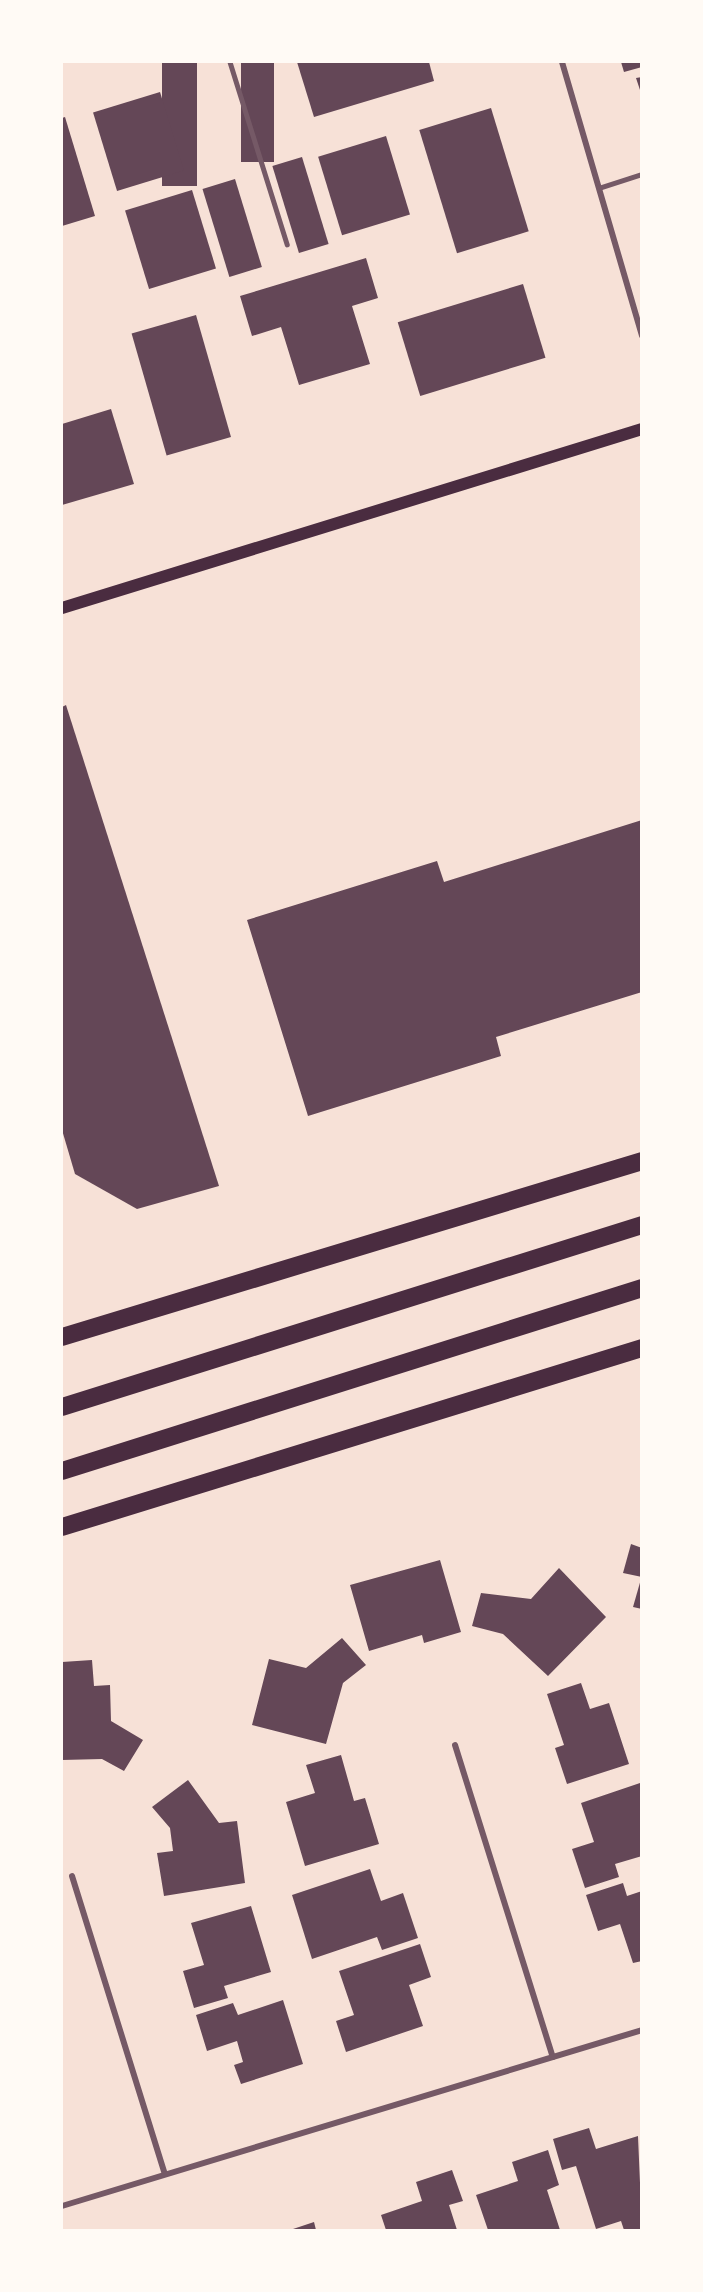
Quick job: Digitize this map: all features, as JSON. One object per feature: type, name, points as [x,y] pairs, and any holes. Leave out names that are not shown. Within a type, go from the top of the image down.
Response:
[{"type":"highway","points":[[62,1337],[642,1161]]},
{"type":"highway","points":[[62,1407],[642,1225]]},
{"type":"highway","points":[[62,1471],[642,1288]]},
{"type":"highway","points":[[62,1527],[642,1348]]},
{"type":"main road","points":[[62,608],[642,429]]},
{"type":"street","points":[[562,62],[642,336]]},
{"type":"street","points":[[455,1745],[553,2057]]},
{"type":"street","points":[[72,1876],[165,2174]]},
{"type":"street","points":[[62,2206],[642,2030]]},
{"type":"lane","points":[[230,62],[286,244]]},
{"type":"lane","points":[[599,188],[642,174]]},
{"type":"building","points":[[162,62],[197,62],[197,186],[162,186]]},
{"type":"building","points":[[241,62],[274,62],[274,162],[241,162]]},
{"type":"building","points":[[297,62],[429,62],[434,81],[314,117]]},
{"type":"building","points":[[621,62],[642,62],[642,67],[624,72]]},
{"type":"building","points":[[642,77],[642,93],[641,93],[636,78]]},
{"type":"building","points":[[160,92],[184,170],[117,191],[93,112]]},
{"type":"building","points":[[491,108],[529,231],[457,253],[419,130]]},
{"type":"building","points":[[65,117],[95,216],[62,226],[62,118]]},
{"type":"building","points":[[386,136],[410,214],[342,235],[318,157]]},
{"type":"building","points":[[302,157],[329,244],[299,253],[272,166]]},
{"type":"building","points":[[235,179],[262,267],[229,277],[202,189]]},
{"type":"building","points":[[192,190],[216,268],[149,289],[125,210]]},
{"type":"building","points":[[366,258],[378,298],[352,306],[370,364],[299,385],[281,327],[252,336],[240,296]]},
{"type":"building","points":[[523,284],[546,358],[420,396],[398,322]]},
{"type":"building","points":[[196,315],[231,437],[167,456],[132,333]]},
{"type":"building","points":[[111,409],[134,484],[62,505],[62,424]]},
{"type":"building","points":[[66,705],[219,1186],[137,1209],[75,1174],[62,1130],[62,707]]},
{"type":"building","points":[[642,820],[642,992],[496,1037],[501,1056],[308,1116],[247,920],[437,861],[444,882]]},
{"type":"building","points":[[631,1544],[642,1548],[642,1577],[623,1573]]},
{"type":"building","points":[[440,1560],[461,1632],[424,1643],[422,1635],[369,1651],[350,1585]]},
{"type":"building","points":[[559,1568],[606,1617],[548,1676],[503,1634],[472,1626],[481,1593],[531,1599]]},
{"type":"building","points":[[642,1579],[642,1609],[633,1607]]},
{"type":"building","points":[[342,1638],[366,1665],[343,1683],[326,1744],[252,1725],[269,1659],[306,1668]]},
{"type":"building","points":[[92,1660],[94,1686],[110,1685],[111,1721],[143,1740],[124,1771],[102,1759],[62,1760],[62,1662]]},
{"type":"building","points":[[581,1683],[590,1709],[609,1703],[629,1764],[567,1784],[555,1748],[564,1745],[547,1694]]},
{"type":"building","points":[[341,1755],[354,1801],[365,1798],[379,1844],[305,1866],[286,1802],[315,1793],[306,1765]]},
{"type":"building","points":[[188,1780],[219,1823],[237,1821],[245,1883],[164,1896],[157,1853],[173,1851],[170,1828],[152,1807]]},
{"type":"building","points":[[640,1783],[642,1856],[615,1864],[619,1877],[585,1888],[572,1849],[594,1842],[581,1803]]},
{"type":"building","points":[[370,1869],[381,1901],[403,1893],[418,1938],[382,1950],[377,1937],[312,1959],[292,1895]]},
{"type":"building","points":[[623,1883],[627,1896],[642,1891],[642,1961],[633,1963],[620,1924],[598,1931],[586,1895]]},
{"type":"building","points":[[251,1906],[271,1972],[224,1986],[228,1998],[194,2008],[183,1971],[204,1965],[191,1923]]},
{"type":"building","points":[[420,1944],[431,1977],[409,1985],[423,2026],[346,2052],[336,2021],[354,2015],[339,1971]]},
{"type":"building","points":[[283,2000],[303,2064],[241,2084],[234,2065],[243,2062],[237,2041],[207,2051],[196,2015],[233,2003],[238,2015]]},
{"type":"building","points":[[589,2128],[596,2149],[638,2136],[642,2230],[624,2230],[621,2221],[596,2229],[576,2166],[562,2170],[553,2139]]},
{"type":"building","points":[[548,2150],[559,2185],[547,2190],[560,2230],[488,2230],[476,2195],[518,2181],[512,2162]]},
{"type":"building","points":[[452,2170],[463,2201],[449,2205],[457,2230],[386,2230],[381,2215],[422,2201],[416,2182]]},
{"type":"building","points":[[314,2222],[316,2230],[290,2230]]}]
